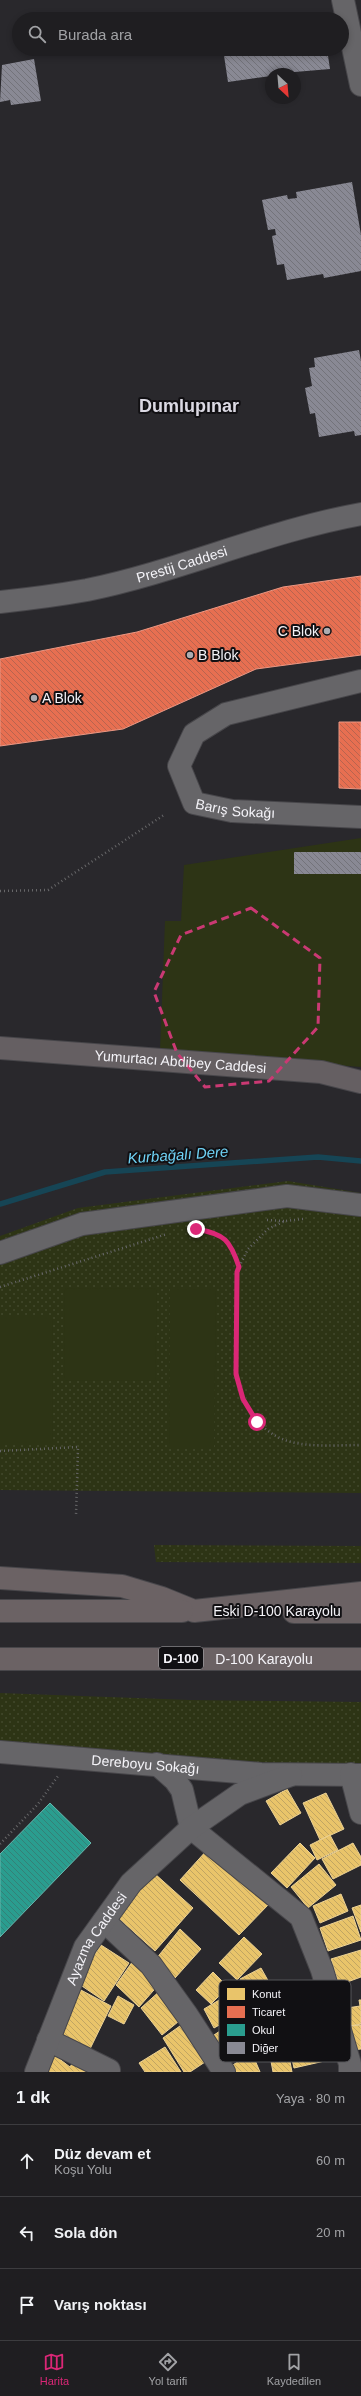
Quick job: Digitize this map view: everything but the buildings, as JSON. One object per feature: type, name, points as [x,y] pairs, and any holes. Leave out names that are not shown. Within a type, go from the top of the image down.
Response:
[{"type":"highway","points":[[0,1578],[122,1586],[162,1598],[194,1611]]},
{"type":"highway","points":[[0,1611],[194,1611],[319,1597],[361,1594]]},
{"type":"highway","name":"Eski D-100 Karayolu","points":[[194,1611],[361,1612]]},
{"type":"highway","name":"D-100 Karayolu","points":[[0,1658],[361,1659]]},
{"type":"main road","name":"Yumurtacı Abdibey Caddesi","points":[[0,1048],[321,1072],[361,1082]]},
{"type":"main road","points":[[321,1072],[361,1075]]},
{"type":"street","points":[[343,0],[346,12]]},
{"type":"street","points":[[349,29],[361,86]]},
{"type":"street","name":"Prestij Caddesi","points":[[0,602],[87,590],[163,569],[281,532],[361,514]]},
{"type":"street","name":"Barış Sokağı","points":[[361,681],[226,714],[194,734],[179,766],[194,803],[232,811],[361,817]]},
{"type":"street","points":[[0,1253],[82,1224],[287,1196],[361,1205]]},
{"type":"street","name":"Dereboyu Sokağı","points":[[0,1752],[292,1775]]},
{"type":"street","points":[[157,1764],[175,1780],[182,1790],[191,1828],[301,1916],[325,1980]]},
{"type":"street","points":[[292,1775],[356,1774],[361,1813]]},
{"type":"street","name":"Ayazma Caddesi","points":[[36,2072],[85,1947],[131,1883],[191,1828],[240,1794],[292,1775]]},
{"type":"street","points":[[104,1921],[150,1966],[187,2015],[224,2072]]},
{"type":"street","points":[[48,2040],[109,2070]]},
{"type":"street","points":[[347,2062],[350,2072]]},
{"type":"path","points":[[0,891],[48,890],[164,815]]},
{"type":"path","points":[[263,1220],[285,1222],[307,1219]]},
{"type":"path","points":[[285,1222],[268,1229],[258,1238],[248,1249],[237,1272],[236,1374],[243,1399],[257,1422],[280,1438],[297,1443],[361,1445]]},
{"type":"path","points":[[190,1230],[203,1227]]},
{"type":"path","points":[[196,1229],[222,1237],[232,1246],[239,1267]]},
{"type":"path","points":[[0,1287],[171,1232]]},
{"type":"path","points":[[0,1451],[78,1447],[76,1514]]},
{"type":"path","points":[[0,1844],[38,1804],[71,1757]]},
{"type":"highlighted area","points":[[251,908],[320,958],[318,1027],[269,1081],[205,1087],[177,1053],[154,992],[181,935]]},
{"type":"green space","points":[[361,838],[361,1067],[160,1051],[165,921],[181,921],[184,865]]},
{"type":"green space","points":[[288,1181],[361,1193],[361,1493],[0,1490],[0,1236],[78,1208]]},
{"type":"green space","points":[[65,1288],[157,1289],[155,1381],[64,1380]]},
{"type":"green space","points":[[170,1289],[216,1289],[214,1448],[169,1448]]},
{"type":"green space","points":[[0,1316],[53,1316],[52,1445],[0,1445]]},
{"type":"green space","points":[[154,1545],[361,1546],[361,1563],[156,1562]]},
{"type":"green space","points":[[0,1693],[190,1700],[361,1702],[361,1767],[149,1757],[0,1746]]},
{"type":"waterway","name":"Kurbağalı Dere","points":[[0,1204],[105,1172],[318,1157],[361,1161]]},
{"type":"place","name":"C Blok","points":[[327,631]]},
{"type":"place","name":"B Blok","points":[[190,655]]},
{"type":"place","name":"A Blok","points":[[34,698]]},
{"type":"district","name":"Dumlupınar","points":[[189,406]]},
{"type":"route","points":[[196,1229],[213,1232],[222,1237],[232,1246],[239,1267],[237,1272],[236,1374],[238,1386],[243,1399],[257,1422]]}]
